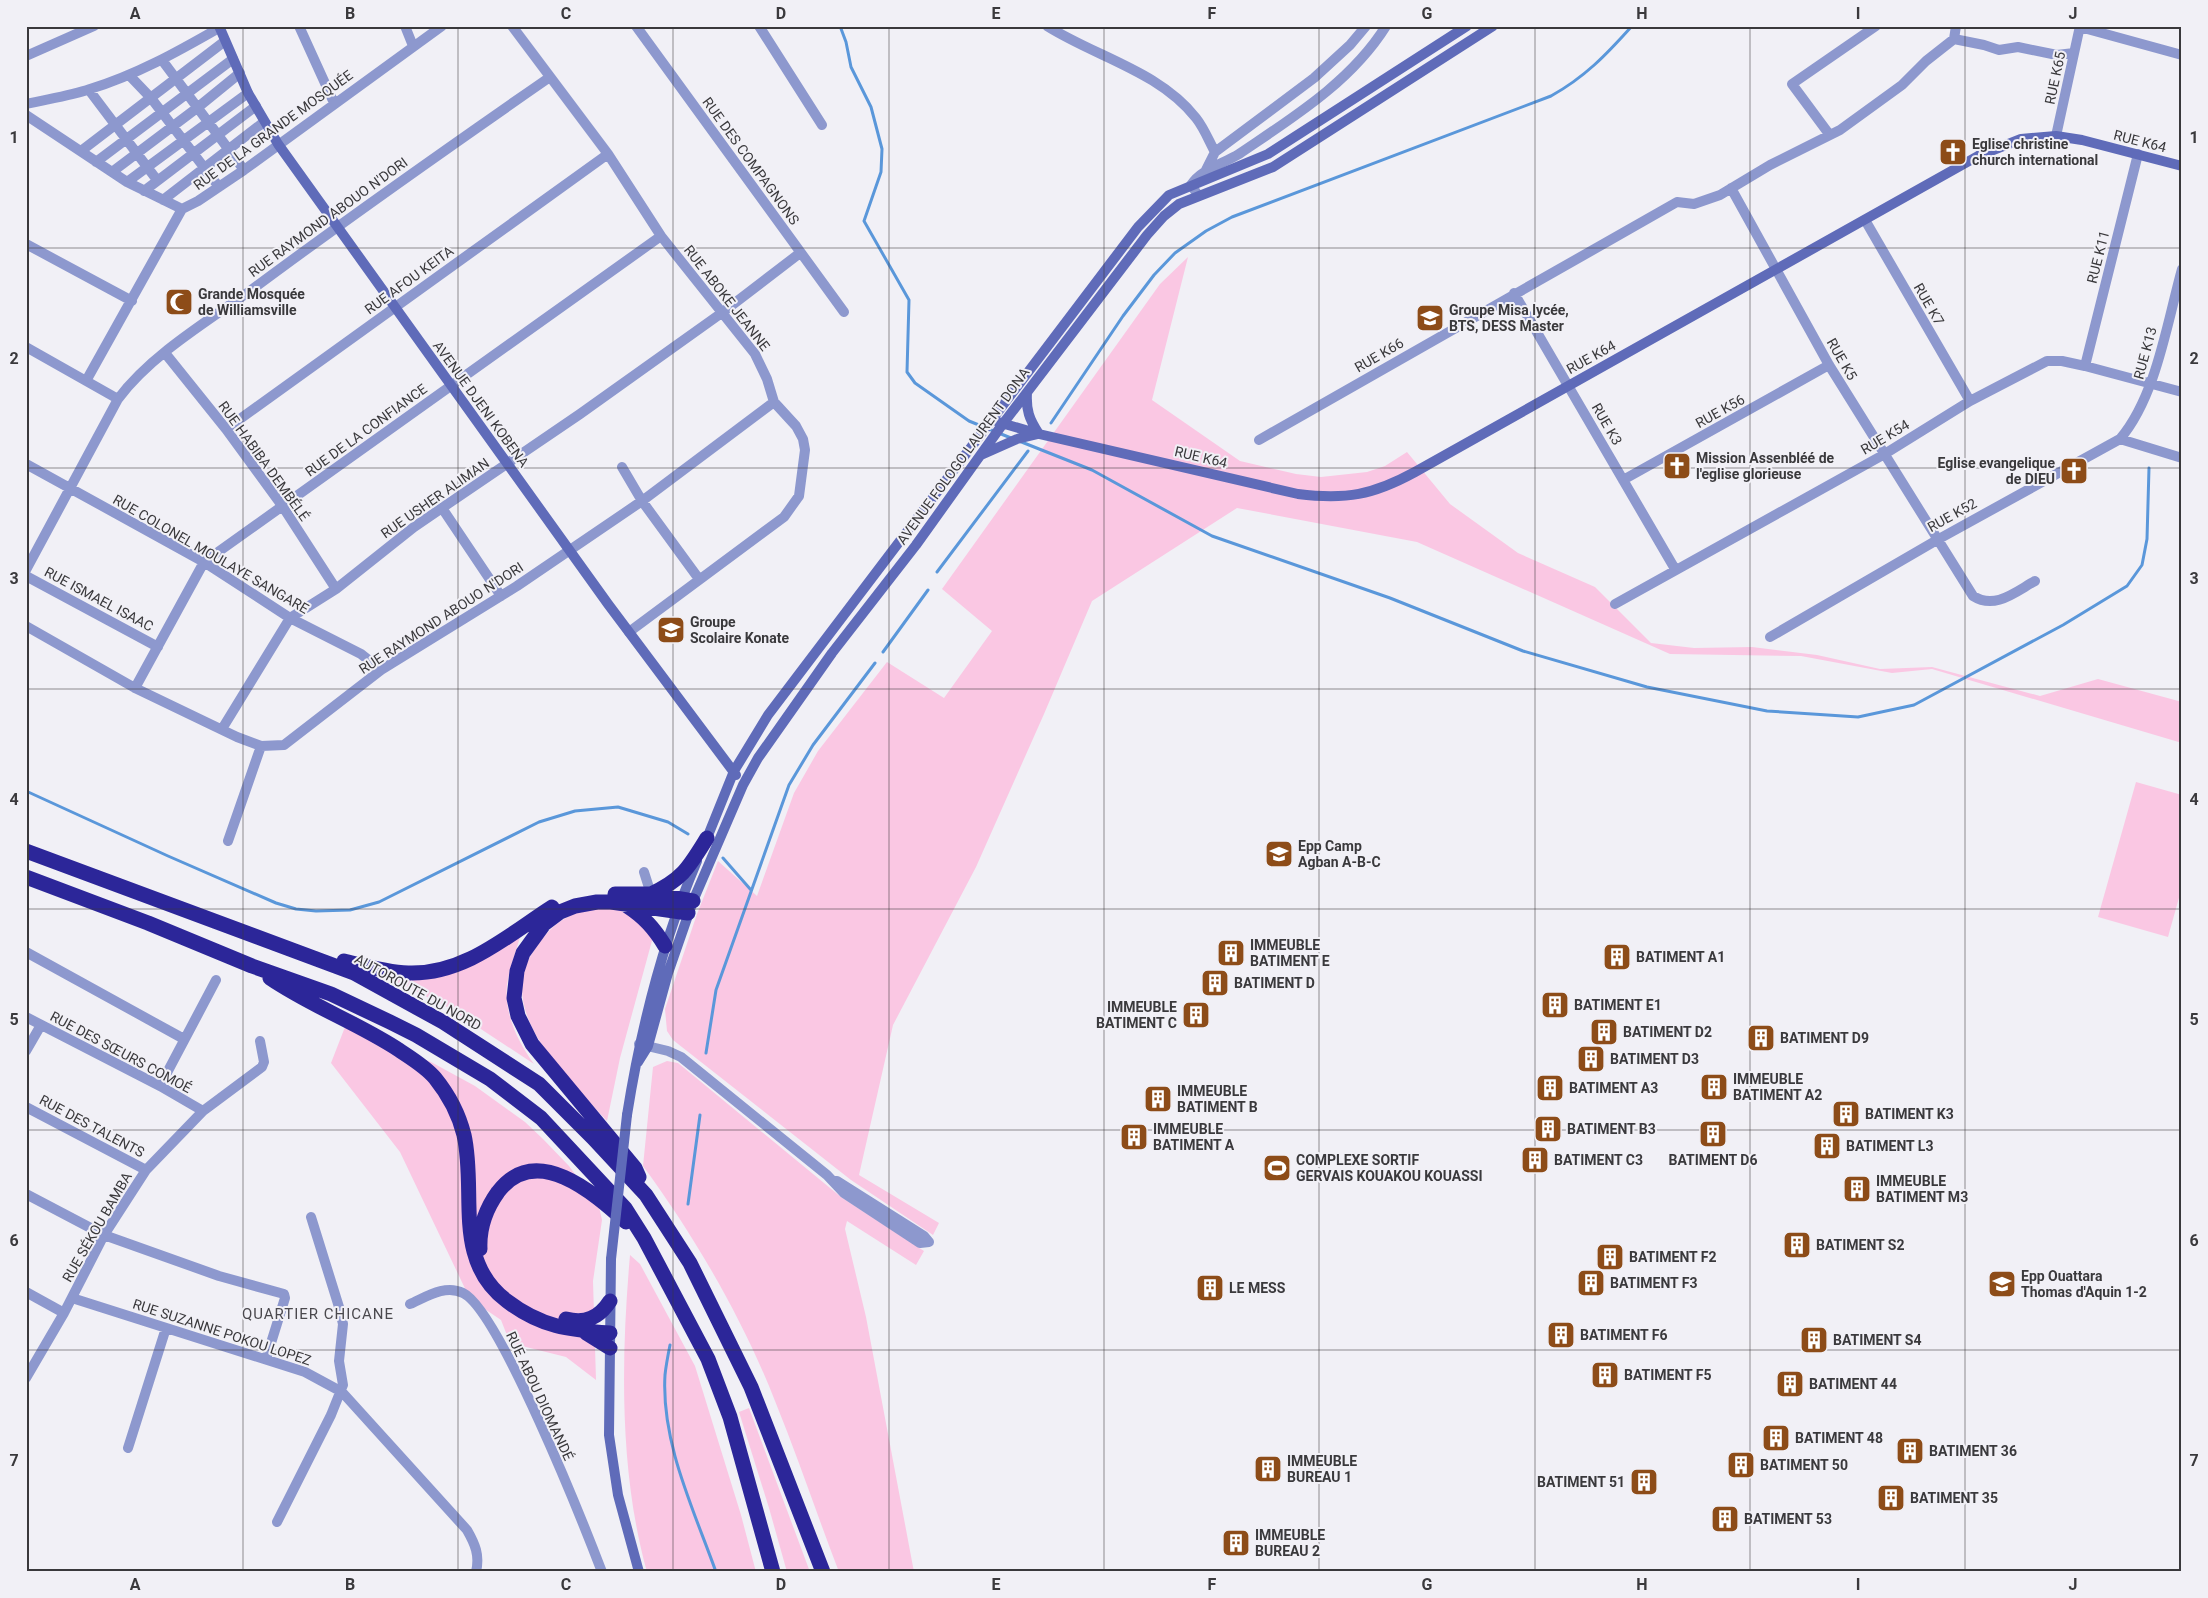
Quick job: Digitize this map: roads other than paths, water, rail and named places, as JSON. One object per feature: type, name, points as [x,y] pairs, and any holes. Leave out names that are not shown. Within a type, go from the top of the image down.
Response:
[{"type":"highway","points":[[651,894],[668,886],[682,876],[707,838]]},
{"type":"highway","name":"AUTOROUTE DU NORD","points":[[26,851],[354,973],[427,1013],[539,1084],[646,1195],[690,1263],[751,1388],[823,1572]]},
{"type":"highway","points":[[26,877],[148,923],[252,966],[331,994],[390,1022],[490,1079],[541,1118],[625,1208],[644,1238],[711,1368],[730,1417],[773,1572]]},
{"type":"highway","points":[[305,955],[390,971],[408,973],[433,972],[454,967],[471,960],[563,901],[585,895],[651,894],[685,906]]},
{"type":"highway","points":[[646,1195],[635,1168],[532,1044],[518,1016],[514,998],[517,971],[523,953],[544,924],[560,912],[575,906],[597,902],[685,906]]},
{"type":"highway","points":[[624,904],[643,916],[654,928],[665,946]]},
{"type":"highway","points":[[252,966],[285,988],[380,1037],[412,1058],[434,1077],[452,1104],[464,1135],[472,1250],[479,1269],[489,1284],[517,1309],[550,1325],[583,1326],[599,1315],[610,1301]]},
{"type":"highway","points":[[610,1334],[550,1314],[531,1306],[511,1294],[486,1267],[480,1249],[480,1228],[502,1187],[524,1173],[538,1171],[558,1175],[577,1182],[597,1196],[644,1238]]},
{"type":"main road","name":"AVENUE FOLOGO LAURENT DONA","points":[[639,1572],[618,1495],[608,1435],[611,1259],[627,1115],[637,1062],[663,990],[685,906],[707,838],[734,771],[768,715],[997,422],[1138,227],[1169,196],[1191,185],[1268,154],[1467,26]]},
{"type":"main road","name":"AVENUE FOLOGO LAURENT DONA","points":[[643,1045],[665,946],[744,785],[768,742],[803,692],[916,545],[980,455],[997,422],[1027,392],[1147,234],[1164,216],[1179,204],[1273,167],[1493,26]]},
{"type":"main road","name":"AVENUE DJENI KOBENA","points":[[219,27],[248,92],[278,144],[629,632],[744,785]]},
{"type":"main road","name":"RUE K64","points":[[997,422],[1039,434],[1298,494],[1324,497],[1350,496],[1390,486],[1978,156],[2000,146],[2021,139],[2056,136],[2182,166]]},
{"type":"main road","points":[[980,455],[1017,440],[1039,434],[1030,420],[1026,409],[1027,392]]},
{"type":"street","points":[[26,56],[94,26]]},
{"type":"street","points":[[299,26],[334,103]]},
{"type":"street","points":[[405,26],[414,46]]},
{"type":"street","name":"RUE DE LA GRANDE MOSQUÉE","points":[[182,209],[198,201],[244,170],[442,26]]},
{"type":"street","name":"RUE ABOKE JEANNE","points":[[512,26],[608,154],[661,236],[755,354],[767,379],[774,402],[796,426],[803,439],[805,450],[799,496],[784,517],[629,632]]},
{"type":"street","name":"RUE DES COMPAGNONS","points":[[636,26],[844,312]]},
{"type":"street","points":[[758,26],[822,125]]},
{"type":"street","points":[[1047,26],[1153,80],[1197,118],[1215,152]]},
{"type":"street","points":[[1198,196],[1191,185],[1206,170],[1215,152],[1314,78],[1350,45],[1366,26]]},
{"type":"street","points":[[1206,170],[1218,166],[1238,154],[1328,92],[1347,75],[1386,26]]},
{"type":"street","points":[[1829,134],[1792,84],[1876,26]]},
{"type":"street","points":[[1956,26],[1954,39],[1999,50],[2018,47],[2057,55],[2074,54]]},
{"type":"street","points":[[2080,26],[2182,55]]},
{"type":"street","name":"RUE K65","points":[[2056,136],[2080,26]]},
{"type":"street","points":[[26,104],[89,90],[130,75],[162,60],[219,27]]},
{"type":"street","name":"RUE K66","points":[[1258,440],[1677,202],[1694,204],[1720,195],[1770,165],[1840,130],[1902,85],[1926,61],[1954,39]]},
{"type":"street","points":[[81,151],[225,41]]},
{"type":"street","points":[[96,162],[233,59]]},
{"type":"street","points":[[162,60],[244,170]]},
{"type":"street","points":[[112,172],[240,73]]},
{"type":"street","points":[[130,75],[151,98],[219,187]]},
{"type":"street","name":"RUE RAYMOND ABOUO N'DORI","points":[[26,570],[118,399],[127,387],[165,353],[338,226],[550,77]]},
{"type":"street","points":[[89,90],[157,180]]},
{"type":"street","points":[[127,182],[248,92]]},
{"type":"street","points":[[144,191],[256,106]]},
{"type":"street","points":[[26,115],[127,182],[182,209],[86,381]]},
{"type":"street","points":[[162,200],[264,122]]},
{"type":"street","name":"RUE AFOU KEITA","points":[[226,428],[608,154]]},
{"type":"street","name":"RUE K11","points":[[2085,366],[2138,154]]},
{"type":"street","name":"RUE K5","points":[[1731,188],[1829,365],[1883,455],[1973,596],[1981,601],[1990,603],[2001,600],[2035,581]]},
{"type":"street","name":"RUE K7","points":[[1865,220],[1970,401]]},
{"type":"street","name":"RUE DE LA CONFIANCE","points":[[135,688],[204,562],[661,236]]},
{"type":"street","points":[[26,244],[132,301]]},
{"type":"street","name":"RUE USHER ALIMAN","points":[[222,729],[290,618],[336,589],[414,527],[508,464],[723,312],[800,253]]},
{"type":"street","name":"RUE K13","points":[[2120,439],[2133,424],[2151,384],[2182,269]]},
{"type":"street","name":"RUE K3","points":[[1514,293],[1675,569]]},
{"type":"street","points":[[26,347],[118,399]]},
{"type":"street","name":"RUE HABIBA DEMBÉLÉ","points":[[165,353],[226,428],[283,507],[336,589]]},
{"type":"street","name":"RUE K54","points":[[1615,604],[1883,455],[1970,401],[2047,361],[2062,361],[2085,366],[2182,392]]},
{"type":"street","name":"RUE K56","points":[[1623,480],[1829,365]]},
{"type":"street","name":"RUE RAYMOND ABOUO N'DORI","points":[[26,626],[135,688],[222,729],[261,746],[284,745],[381,670],[502,596],[571,551],[642,501],[774,402]]},
{"type":"street","points":[[2120,439],[2182,458]]},
{"type":"street","name":"RUE K52","points":[[1770,637],[1937,540],[2120,439]]},
{"type":"street","name":"RUE COLONEL MOULAYE SANGARE","points":[[26,464],[204,562],[290,618],[361,654],[381,670]]},
{"type":"street","points":[[622,467],[642,501],[699,579]]},
{"type":"street","points":[[442,508],[502,596]]},
{"type":"street","name":"RUE ISMAEL ISAAC","points":[[26,576],[158,647]]},
{"type":"street","points":[[228,841],[261,746]]},
{"type":"street","points":[[644,872],[651,894]]},
{"type":"street","points":[[26,952],[184,1039]]},
{"type":"street","points":[[160,1086],[216,980]]},
{"type":"street","name":"RUE DES SŒURS COMOÉ","points":[[26,1017],[160,1086],[203,1112]]},
{"type":"street","points":[[26,1051],[41,1025]]},
{"type":"street","name":"RUE SÉKOU BAMBA","points":[[26,1378],[64,1313],[104,1235],[146,1170],[203,1112],[262,1067],[264,1062],[260,1041]]},
{"type":"street","points":[[643,1045],[668,1050],[681,1057],[827,1176],[844,1193],[920,1243],[929,1242],[924,1236],[827,1176]]},
{"type":"street","name":"RUE DES TALENTS","points":[[26,1107],[146,1170]]},
{"type":"street","points":[[26,1194],[104,1235],[219,1276],[284,1294],[285,1298],[266,1360]]},
{"type":"street","points":[[277,1522],[342,1392],[343,1385],[339,1360],[342,1324],[339,1307],[311,1218]]},
{"type":"street","name":"RUE ABOU DIOMANDÉ","points":[[410,1304],[442,1290],[454,1289],[466,1294],[491,1324],[524,1388],[602,1572]]},
{"type":"street","points":[[26,1292],[64,1313]]},
{"type":"street","name":"RUE SUZANNE POKOU LOPEZ","points":[[72,1298],[306,1372],[342,1392],[467,1530],[477,1547],[479,1563],[476,1572]]},
{"type":"street","points":[[128,1448],[166,1328]]},
{"type":"waterway","points":[[840,26],[846,42],[851,67],[871,107],[882,149],[881,172],[864,221],[909,300],[907,372],[915,383],[969,421],[1011,438]]},
{"type":"waterway","points":[[1051,423],[1123,316],[1154,275],[1175,253],[1206,231],[1232,217],[1551,96],[1595,65],[1632,26]]},
{"type":"waterway","points":[[1019,441],[1092,470],[1212,536],[1390,598],[1523,651],[1647,687],[1767,711],[1858,717],[1914,705],[2063,625],[2127,586],[2142,565],[2147,539],[2149,468]]},
{"type":"waterway","points":[[937,572],[1028,451]]},
{"type":"waterway","points":[[883,652],[928,590]]},
{"type":"waterway","points":[[706,1053],[716,990],[789,785],[813,745],[875,663]]},
{"type":"waterway","points":[[26,791],[276,903],[296,909],[316,911],[350,910],[379,902],[539,822],[575,811],[618,807],[668,822],[688,834]]},
{"type":"waterway","points":[[723,858],[751,890]]},
{"type":"waterway","points":[[688,1204],[700,1115]]},
{"type":"waterway","points":[[670,1345],[665,1375],[668,1426],[681,1476],[716,1572]]},
{"type":"place","name":"Eglise christine church international","points":[[1953,152]]},
{"type":"place","name":"Grande Mosquée de Williamsville","points":[[179,302]]},
{"type":"place","name":"Groupe Misa lycée, BTS, DESS Master","points":[[1430,318]]},
{"type":"place","name":"Mission Assenbléé de l'eglise glorieuse","points":[[1677,466]]},
{"type":"place","name":"Eglise evangelique de DIEU","points":[[2074,471]]},
{"type":"place","name":"Groupe Scolaire Konate","points":[[671,630]]},
{"type":"place","name":"Epp Camp Agban A-B-C","points":[[1279,854]]},
{"type":"place","name":"IMMEUBLE BATIMENT E","points":[[1231,953]]},
{"type":"place","name":"BATIMENT A1","points":[[1617,957]]},
{"type":"place","name":"BATIMENT D","points":[[1215,983]]},
{"type":"place","name":"BATIMENT E1","points":[[1555,1005]]},
{"type":"place","name":"IMMEUBLE BATIMENT C","points":[[1196,1015]]},
{"type":"place","name":"BATIMENT D2","points":[[1604,1032]]},
{"type":"place","name":"BATIMENT D9","points":[[1761,1038]]},
{"type":"place","name":"BATIMENT D3","points":[[1591,1059]]},
{"type":"place","name":"IMMEUBLE BATIMENT A2","points":[[1714,1087]]},
{"type":"place","name":"BATIMENT A3","points":[[1550,1088]]},
{"type":"place","name":"IMMEUBLE BATIMENT B","points":[[1158,1099]]},
{"type":"place","name":"BATIMENT K3","points":[[1846,1114]]},
{"type":"place","name":"BATIMENT B3","points":[[1548,1129]]},
{"type":"place","name":"BATIMENT D6","points":[[1713,1134]]},
{"type":"place","name":"IMMEUBLE BATIMENT A","points":[[1134,1137]]},
{"type":"place","name":"BATIMENT L3","points":[[1827,1146]]},
{"type":"place","name":"BATIMENT C3","points":[[1535,1160]]},
{"type":"place","name":"COMPLEXE SORTIF GERVAIS KOUAKOU KOUASSI","points":[[1277,1168]]},
{"type":"place","name":"IMMEUBLE BATIMENT M3","points":[[1857,1189]]},
{"type":"place","name":"BATIMENT S2","points":[[1797,1245]]},
{"type":"place","name":"BATIMENT F2","points":[[1610,1257]]},
{"type":"place","name":"BATIMENT F3","points":[[1591,1283]]},
{"type":"place","name":"Epp Ouattara Thomas d'Aquin 1-2","points":[[2002,1284]]},
{"type":"place","name":"LE MESS","points":[[1210,1288]]},
{"type":"place","name":"BATIMENT F6","points":[[1561,1335]]},
{"type":"place","name":"BATIMENT S4","points":[[1814,1340]]},
{"type":"place","name":"BATIMENT F5","points":[[1605,1375]]},
{"type":"place","name":"BATIMENT 44","points":[[1790,1384]]},
{"type":"place","name":"BATIMENT 48","points":[[1776,1438]]},
{"type":"place","name":"BATIMENT 36","points":[[1910,1451]]},
{"type":"place","name":"BATIMENT 50","points":[[1741,1465]]},
{"type":"place","name":"IMMEUBLE BUREAU 1","points":[[1268,1469]]},
{"type":"place","name":"BATIMENT 51","points":[[1644,1482]]},
{"type":"place","name":"BATIMENT 35","points":[[1891,1498]]},
{"type":"place","name":"BATIMENT 53","points":[[1725,1519]]},
{"type":"place","name":"IMMEUBLE BUREAU 2","points":[[1236,1543]]},
{"type":"district","name":"QUARTIER CHICANE","points":[[318,1314]]}]
